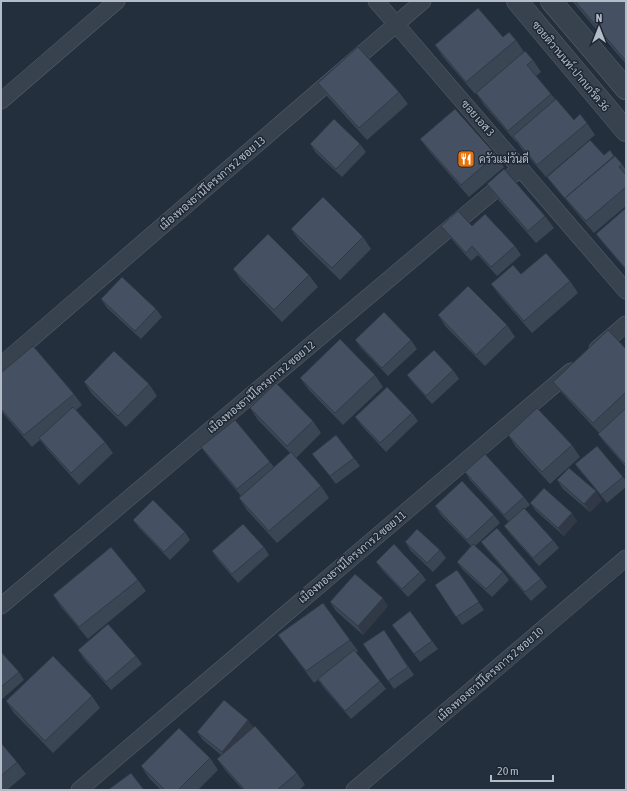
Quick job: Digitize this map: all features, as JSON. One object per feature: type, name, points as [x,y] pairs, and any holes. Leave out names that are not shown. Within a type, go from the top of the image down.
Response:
[{"type":"street","points":[[1,100],[117,1]]},
{"type":"street","name":"ซอย เอส 3","points":[[376,1],[626,290]]},
{"type":"street","name":"เมืองทองธานีโครงการ 2 ซอย 13","points":[[1,365],[423,1]]},
{"type":"street","name":"ซอยติวานนท์-ปากเกร็ด 36","points":[[517,1],[626,131]]},
{"type":"street","points":[[550,1],[626,89]]},
{"type":"street","name":"เมืองทองธานีโครงการ 2 ซอย 12","points":[[1,606],[521,168]]},
{"type":"street","name":"เมืองทองธานีโครงการ 2 ซอย 11","points":[[79,790],[626,324]]},
{"type":"street","name":"เมืองทองธานีโครงการ 2 ซอย 10","points":[[354,790],[626,558]]},
{"type":"building","points":[[575,1],[626,1],[626,61]]},
{"type":"building","points":[[478,8],[503,37],[509,32],[516,40],[466,82],[435,45]]},
{"type":"building","points":[[358,47],[399,92],[359,128],[318,83]]},
{"type":"building","points":[[525,51],[533,60],[527,65],[551,94],[508,131],[476,93]]},
{"type":"building","points":[[556,99],[574,120],[580,114],[587,123],[537,165],[513,136]]},
{"type":"building","name":"ครัวแม่วันดี","points":[[455,109],[496,155],[461,185],[420,139]]},
{"type":"building","points":[[334,119],[360,144],[336,169],[310,144]]},
{"type":"building","points":[[590,140],[604,155],[610,150],[614,156],[565,198],[567,201],[547,177]]},
{"type":"building","points":[[615,156],[622,164],[619,167],[626,175],[626,187],[586,221],[565,198]]},
{"type":"building","points":[[504,169],[545,216],[528,231],[487,184]]},
{"type":"building","points":[[323,197],[363,237],[332,268],[291,229]]},
{"type":"building","points":[[626,208],[626,269],[596,234]]},
{"type":"building","points":[[458,211],[472,226],[485,214],[515,246],[491,267],[472,246],[466,253],[441,226]]},
{"type":"building","points":[[268,234],[309,275],[274,310],[233,269]]},
{"type":"building","points":[[546,253],[570,281],[524,321],[491,284],[513,265],[521,274]]},
{"type":"building","points":[[122,277],[156,309],[135,331],[101,299]]},
{"type":"building","points":[[468,286],[507,325],[476,355],[438,315]]},
{"type":"building","points":[[384,312],[411,340],[382,368],[355,340]]},
{"type":"building","points":[[608,330],[626,349],[626,392],[593,423],[553,382]]},
{"type":"building","points":[[340,339],[375,375],[335,413],[300,378]]},
{"type":"building","points":[[33,346],[74,394],[24,435],[1,409],[1,373]]},
{"type":"building","points":[[434,350],[453,370],[426,396],[407,375]]},
{"type":"building","points":[[114,351],[149,384],[118,416],[84,382]]},
{"type":"building","points":[[276,383],[313,421],[287,446],[250,408]]},
{"type":"building","points":[[387,387],[412,413],[380,443],[355,417]]},
{"type":"building","points":[[73,407],[105,442],[71,473],[39,438]]},
{"type":"building","points":[[537,408],[572,445],[542,472],[508,435]]},
{"type":"building","points":[[626,408],[626,465],[598,434]]},
{"type":"building","points":[[235,420],[270,462],[237,489],[201,447]]},
{"type":"building","points":[[336,435],[354,458],[330,476],[312,454]]},
{"type":"building","points":[[597,446],[623,477],[601,495],[575,464]]},
{"type":"building","points":[[291,452],[321,486],[269,531],[239,498]]},
{"type":"building","points":[[485,454],[524,497],[504,515],[465,472]]},
{"type":"building","points":[[569,468],[596,491],[584,504],[557,480]]},
{"type":"building","points":[[462,481],[494,515],[467,540],[435,506]]},
{"type":"building","points":[[544,488],[572,513],[558,528],[530,503]]},
{"type":"building","points":[[153,500],[185,532],[164,552],[133,520]]},
{"type":"building","points":[[524,508],[553,540],[533,558],[504,526]]},
{"type":"building","points":[[243,524],[264,547],[232,574],[212,551]]},
{"type":"building","points":[[497,528],[541,579],[525,592],[481,542]]},
{"type":"building","points":[[417,529],[440,550],[427,563],[405,542]]},
{"type":"building","points":[[394,544],[420,572],[402,589],[376,562]]},
{"type":"building","points":[[473,544],[503,572],[486,589],[457,562]]},
{"type":"building","points":[[111,547],[138,580],[79,627],[53,595]]},
{"type":"building","points":[[457,570],[479,602],[456,617],[435,585]]},
{"type":"building","points":[[355,574],[383,598],[358,626],[330,602]]},
{"type":"building","points":[[323,603],[350,640],[306,671],[278,635]]},
{"type":"building","points":[[410,611],[432,641],[414,654],[392,625]]},
{"type":"building","points":[[108,624],[136,656],[106,682],[78,650]]},
{"type":"building","points":[[384,630],[408,667],[388,681],[363,644]]},
{"type":"building","points":[[354,650],[380,681],[345,711],[318,679]]},
{"type":"building","points":[[1,652],[19,672],[1,687]]},
{"type":"building","points":[[53,656],[92,696],[45,741],[6,701]]},
{"type":"building","points":[[224,700],[248,720],[222,752],[197,732]]},
{"type":"building","points":[[255,726],[297,773],[277,790],[245,790],[217,759]]},
{"type":"building","points":[[179,728],[210,758],[178,790],[165,790],[141,766]]},
{"type":"building","points":[[1,743],[17,762],[1,776]]},
{"type":"building","points":[[131,773],[144,790],[108,790]]},
{"type":"place","name":"ครัวแม่วันดี","points":[[466,159]]}]
